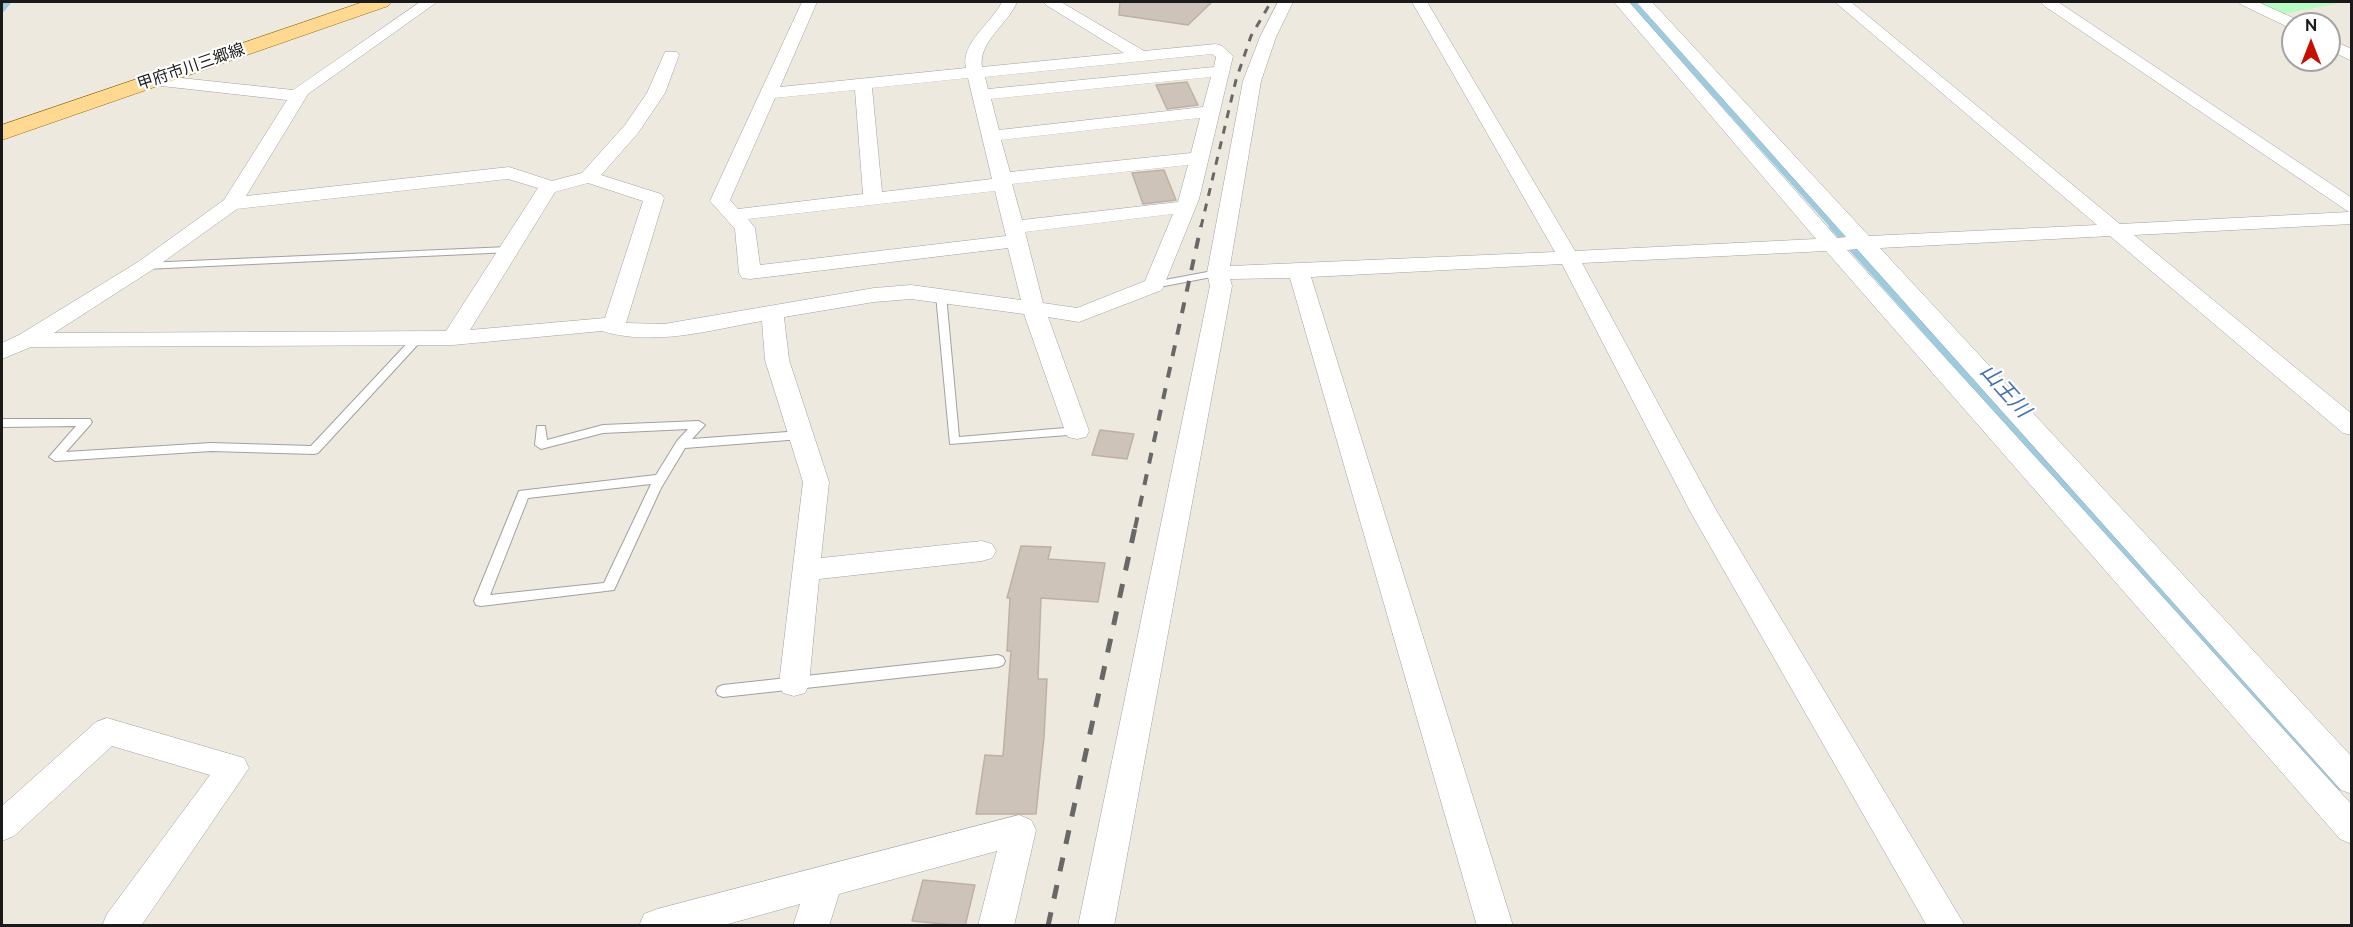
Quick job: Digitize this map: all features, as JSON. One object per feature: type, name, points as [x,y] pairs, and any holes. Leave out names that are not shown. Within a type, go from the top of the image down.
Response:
[{"type":"main road","name":"甲府市川三郷線","points":[[2,133],[381,2]]},
{"type":"street","points":[[2,352],[27,340],[145,266],[232,204],[301,91],[429,2]]},
{"type":"street","points":[[809,2],[720,201],[745,228],[750,273],[1185,207]]},
{"type":"street","points":[[1009,2],[1006,11],[981,39],[974,51],[975,72],[1034,309],[1077,431]]},
{"type":"street","points":[[1051,2],[1141,56]]},
{"type":"street","points":[[1096,926],[1221,286],[1218,273],[1252,81],[1268,37],[1286,2]]},
{"type":"street","points":[[1419,2],[1568,256],[1703,512],[1947,926]]},
{"type":"street","points":[[1621,2],[2352,780]]},
{"type":"street","points":[[1643,2],[2352,829]]},
{"type":"street","points":[[1842,2],[2352,427]]},
{"type":"street","points":[[2048,2],[2352,207]]},
{"type":"street","points":[[2247,2],[2281,18]]},
{"type":"street","points":[[27,340],[453,338],[602,324],[626,330],[664,331],[874,296],[911,292],[1079,315],[1154,285],[1185,207],[1225,56],[1216,49],[768,93]]},
{"type":"street","points":[[589,177],[632,129],[656,93],[671,55]]},
{"type":"street","points":[[981,95],[1221,71]]},
{"type":"street","points":[[153,80],[298,96]]},
{"type":"street","points":[[863,84],[873,199]]},
{"type":"street","points":[[991,136],[1210,112]]},
{"type":"street","points":[[734,215],[1199,158]]},
{"type":"street","points":[[232,204],[508,173],[537,180],[548,188]]},
{"type":"street","points":[[453,338],[548,188],[589,177],[654,198],[613,327]]},
{"type":"street","points":[[1218,273],[1299,271],[2352,218]]},
{"type":"street","points":[[1299,271],[1495,926]]},
{"type":"street","points":[[772,313],[777,360],[816,482],[794,684]]},
{"type":"street","points":[[806,570],[982,550]]},
{"type":"street","points":[[2,826],[107,731],[233,768],[120,926]]},
{"type":"street","points":[[657,926],[1019,830],[996,926]]},
{"type":"street","points":[[811,926],[825,881]]},
{"type":"lane","points":[[145,266],[508,250]]},
{"type":"lane","points":[[1154,285],[1218,273]]},
{"type":"lane","points":[[941,295],[954,441],[1077,431]]},
{"type":"lane","points":[[2,423],[86,422],[54,457],[211,447],[314,450],[418,338]]},
{"type":"lane","points":[[541,429],[541,445],[603,429],[699,425],[681,444],[661,479],[609,587],[480,601],[523,494],[661,479]]},
{"type":"lane","points":[[681,444],[801,435]]},
{"type":"lane","points":[[723,691],[998,661]]},
{"type":"green space","points":[[2247,2],[2345,2],[2293,12],[2281,12],[2278,15]]},
{"type":"building","points":[[1120,2],[1212,2],[1188,25],[1119,15]]},
{"type":"building","points":[[1187,82],[1198,105],[1167,109],[1156,85]]},
{"type":"building","points":[[1164,170],[1176,200],[1143,204],[1132,173]]},
{"type":"building","points":[[1100,430],[1134,434],[1127,459],[1092,455]]},
{"type":"building","points":[[1021,546],[1051,547],[1048,559],[1105,563],[1098,602],[1041,598],[1038,679],[1047,679],[1036,814],[976,814],[985,755],[1003,756],[1011,651],[1007,651],[1010,598],[1007,598]]},
{"type":"building","points":[[923,880],[975,885],[965,926],[912,921]]},
{"type":"waterway","points":[[2,9],[8,2]]},
{"type":"waterway","name":"山王川","points":[[1632,2],[1834,227]]},
{"type":"waterway","name":"山王川","points":[[1833,226],[2103,528]]},
{"type":"waterway","name":"山王川","points":[[2102,527],[2336,788]]},
{"type":"railway","points":[[1201,227],[1236,80],[1251,36],[1271,2]]},
{"type":"railway","points":[[1135,528],[1201,226]]},
{"type":"railway","points":[[1048,926],[1135,527]]}]
